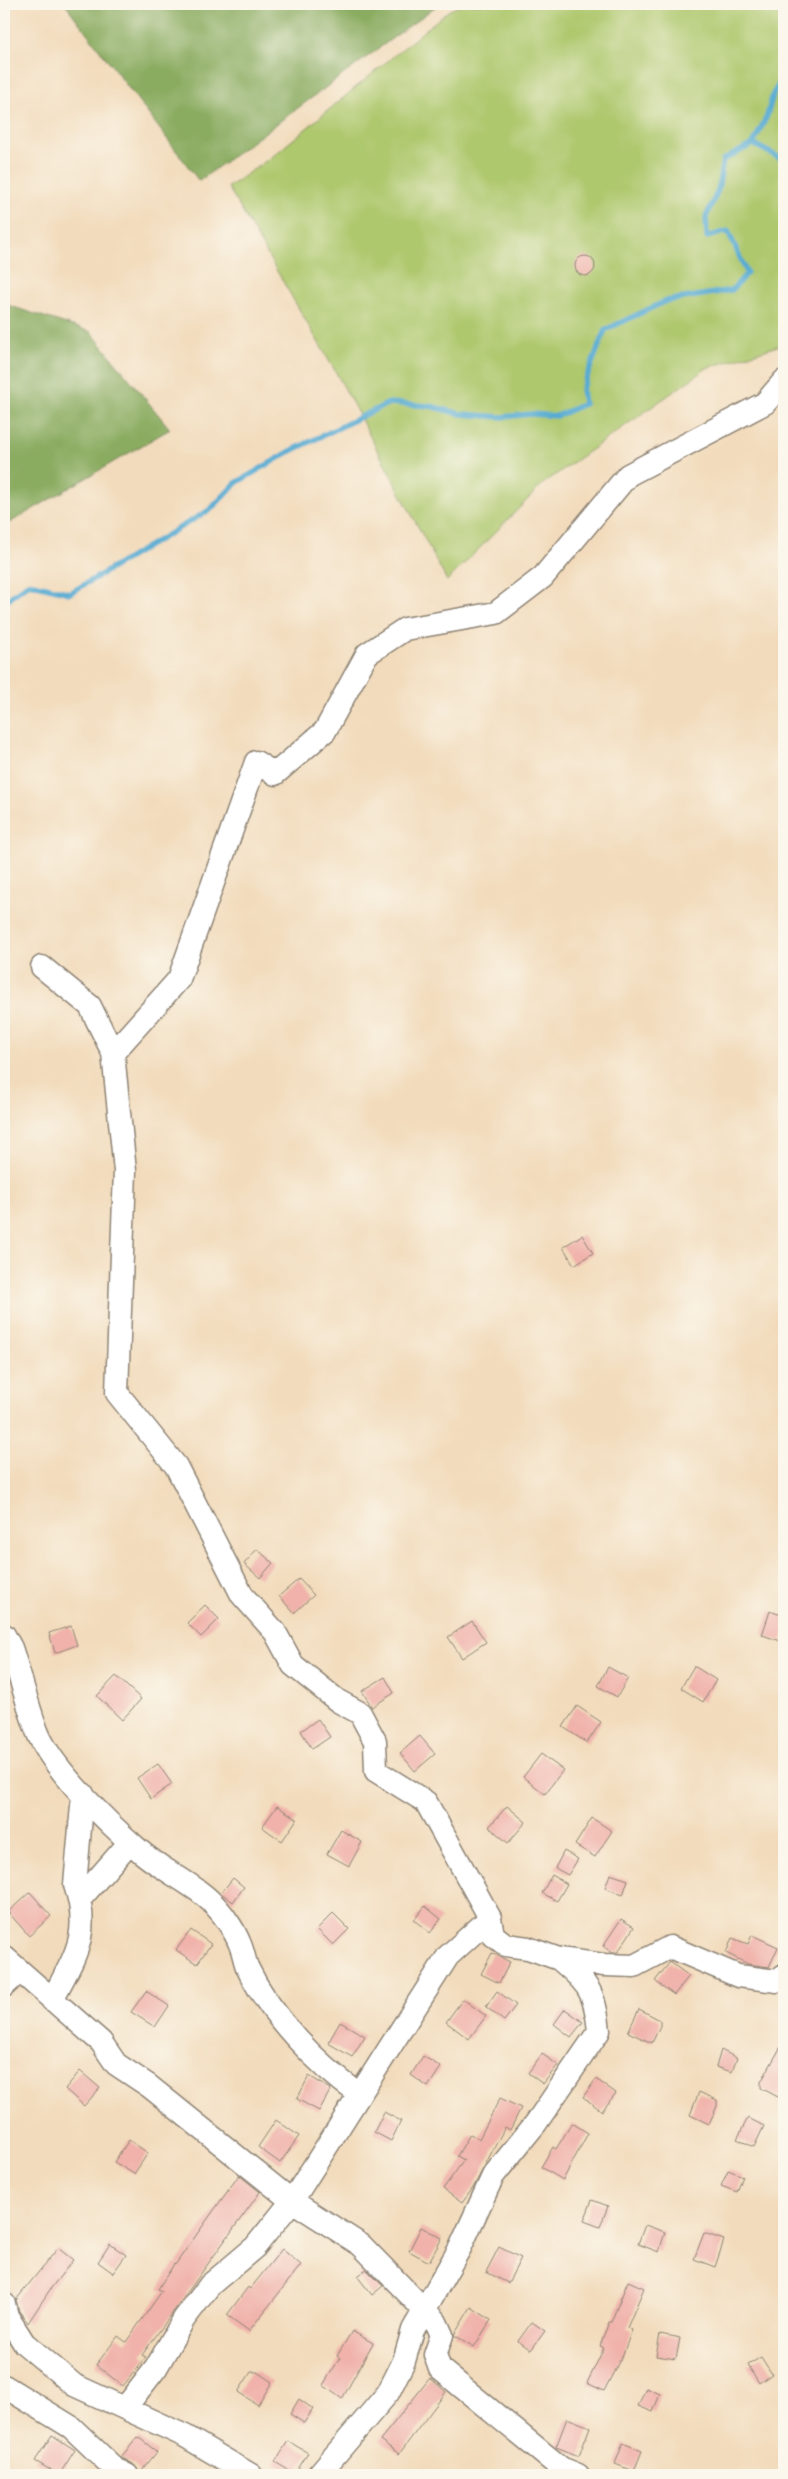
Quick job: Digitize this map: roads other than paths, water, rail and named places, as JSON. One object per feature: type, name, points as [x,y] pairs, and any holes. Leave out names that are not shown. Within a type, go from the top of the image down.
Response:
[{"type":"street","points":[[113,1053],[179,979],[256,762],[274,774],[325,731],[366,654],[405,629],[496,613],[543,577],[628,475],[765,403],[784,381]]},
{"type":"street","points":[[42,967],[90,1006],[113,1053],[125,1171],[117,1393],[176,1466],[242,1595],[275,1632],[293,1665],[338,1701],[360,1713],[375,1741],[376,1771],[426,1802],[490,1918],[493,1935],[506,1945],[528,1948],[560,1959],[604,1965],[634,1966],[670,1946],[738,1976],[777,1981],[784,1975]]},
{"type":"street","points":[[4,1636],[11,1648],[38,1732],[59,1766],[99,1813],[141,1852],[194,1886],[219,1910],[239,1940],[247,1967],[265,1996],[295,2036],[335,2078],[359,2094]]},
{"type":"street","points":[[52,2000],[78,1948],[83,1927],[80,1899],[75,1885],[83,1794]]},
{"type":"street","points":[[80,1899],[130,1842]]},
{"type":"street","points":[[125,2408],[156,2368],[184,2319],[210,2285],[255,2247],[292,2201],[448,1956],[490,1918]]},
{"type":"street","points":[[318,2475],[388,2393],[404,2361],[413,2330],[424,2307],[460,2248],[493,2176],[536,2123],[599,2031],[596,2003],[592,1995],[583,1979],[560,1959]]},
{"type":"street","points":[[4,1986],[12,1964],[101,2042],[116,2064],[149,2086],[292,2201],[362,2244],[424,2307],[436,2322],[442,2335],[435,2355],[440,2369],[561,2468],[578,2475]]},
{"type":"street","points":[[4,2304],[6,2316],[24,2344],[74,2385],[185,2436],[219,2454],[251,2475]]},
{"type":"street","points":[[4,2386],[71,2427],[116,2469],[127,2475]]},
{"type":"waterway","points":[[4,602],[29,583],[70,593],[211,509],[236,483],[289,452],[389,403],[430,406],[461,414],[502,417],[531,414],[557,416],[584,404],[582,389],[605,330],[666,301],[732,290],[747,273],[728,231],[707,237],[706,217],[718,190],[723,160],[753,144],[767,116],[773,94],[784,76]]},
{"type":"waterway","points":[[753,144],[784,160]]}]
